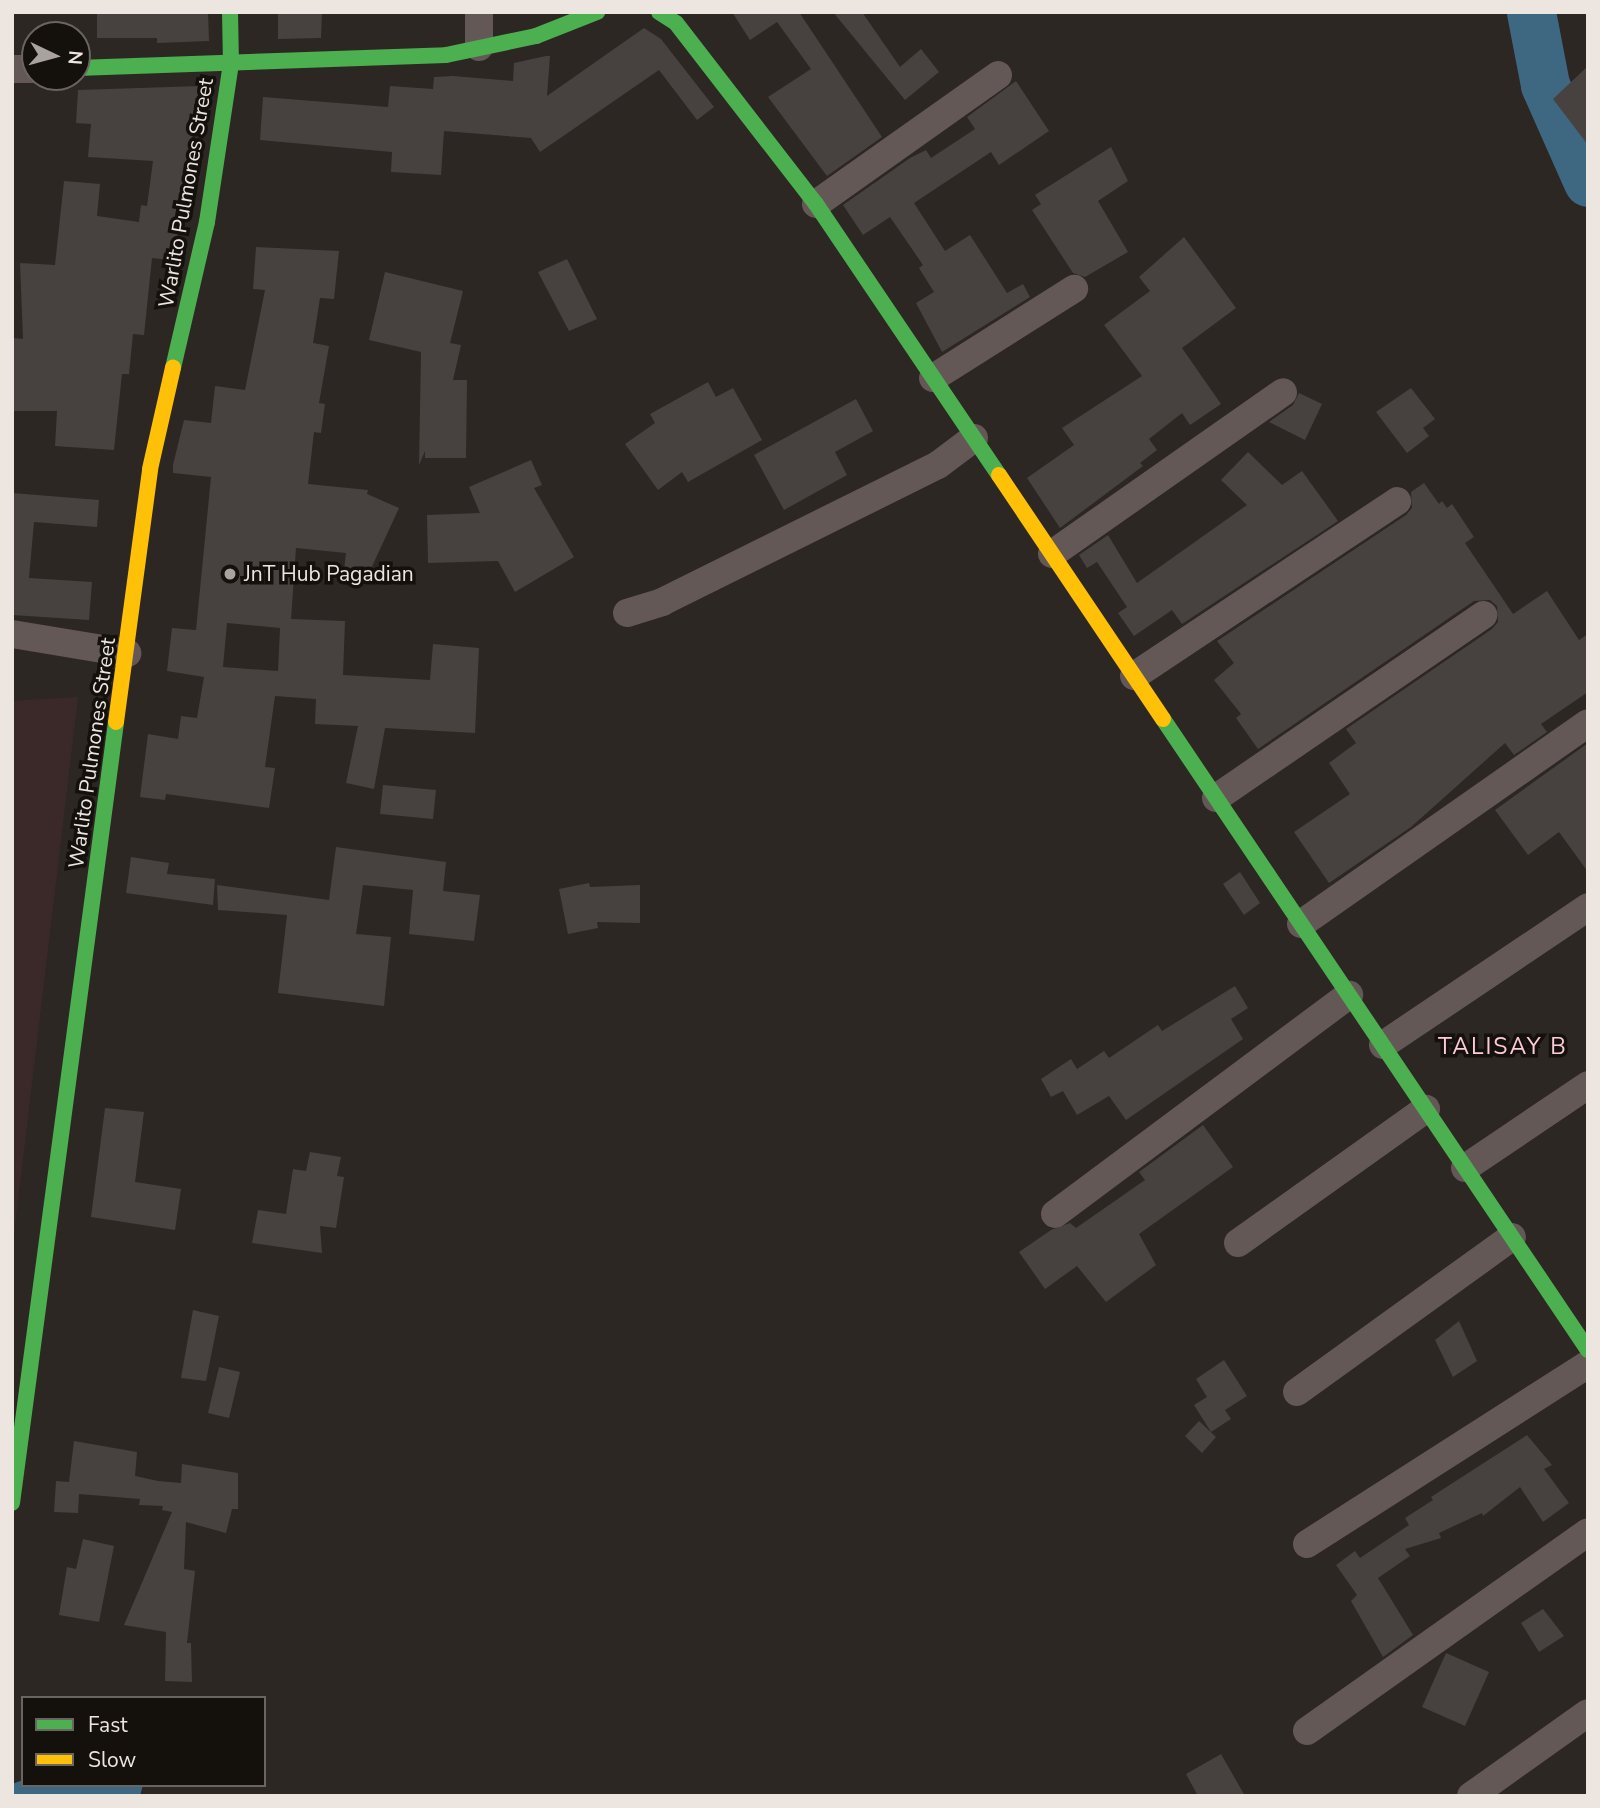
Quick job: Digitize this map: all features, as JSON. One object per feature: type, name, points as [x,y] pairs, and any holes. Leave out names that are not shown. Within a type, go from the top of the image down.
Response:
[{"type":"street","name":"Warlito Pulmones Street","points":[[12,1503],[150,469],[207,222],[231,64],[230,12]]},
{"type":"street","points":[[479,12],[479,47]]},
{"type":"street","points":[[91,68],[446,55],[536,36],[597,12]]},
{"type":"street","points":[[659,12],[676,23],[816,204],[1588,1350]]},
{"type":"street","points":[[816,204],[998,75]]},
{"type":"street","points":[[933,378],[1074,289]]},
{"type":"street","points":[[1052,554],[1283,392]]},
{"type":"street","points":[[627,613],[663,602],[939,465],[974,438]]},
{"type":"street","points":[[1133,676],[1397,501]]},
{"type":"street","points":[[1216,798],[1483,615]]},
{"type":"street","points":[[12,634],[127,653]]},
{"type":"street","points":[[1301,924],[1588,723]]},
{"type":"street","points":[[1383,1045],[1588,907]]},
{"type":"street","points":[[1055,1214],[1349,995]]},
{"type":"street","points":[[1465,1168],[1588,1085]]},
{"type":"street","points":[[1238,1242],[1426,1110]]},
{"type":"street","points":[[1297,1392],[1512,1237]]},
{"type":"street","points":[[1307,1544],[1588,1364]]},
{"type":"street","points":[[1307,1731],[1588,1532]]},
{"type":"street","points":[[1471,1796],[1588,1713]]},
{"type":"shaded area","points":[[78,697],[17,1209],[12,1250],[12,701]]},
{"type":"water","points":[[21,1781],[21,1787],[142,1787],[140,1796],[12,1796],[12,1784]]},
{"type":"building","points":[[208,12],[209,41],[157,43],[157,38],[97,38],[97,13]]},
{"type":"building","points":[[278,12],[322,12],[321,38],[278,39]]},
{"type":"building","points":[[732,12],[799,12],[882,137],[827,176],[768,97],[811,69],[777,22],[750,40]]},
{"type":"building","points":[[833,12],[862,12],[900,67],[921,49],[939,72],[905,100]]},
{"type":"building","points":[[644,28],[661,39],[714,107],[697,120],[659,70],[540,152],[531,138],[444,131],[441,175],[391,172],[392,152],[260,140],[263,97],[388,107],[390,86],[433,89],[434,77],[453,76],[513,81],[514,63],[550,56],[547,96]]},
{"type":"building","points":[[1588,66],[1588,145],[1553,99]]},
{"type":"building","points":[[1016,81],[1049,131],[999,165],[991,152],[914,203],[945,251],[970,235],[1007,293],[1023,284],[1030,297],[942,352],[916,303],[934,292],[919,268],[923,265],[890,217],[863,235],[843,205],[910,158],[926,150],[931,158],[975,129],[967,117]]},
{"type":"building","points":[[201,86],[176,244],[170,260],[152,258],[144,335],[133,334],[129,374],[122,374],[114,450],[55,446],[57,411],[12,411],[12,338],[23,339],[20,263],[55,265],[64,181],[100,184],[97,216],[139,222],[141,205],[147,206],[153,161],[88,157],[91,124],[76,123],[78,91]]},
{"type":"building","points":[[1111,147],[1128,181],[1098,201],[1128,252],[1085,277],[1073,273],[1032,210],[1041,204],[1035,195]]},
{"type":"building","points":[[1184,237],[1236,308],[1182,348],[1221,404],[1190,425],[1182,413],[1149,439],[1157,450],[1140,463],[1143,466],[1060,528],[1027,478],[1074,445],[1062,428],[1142,376],[1104,325],[1150,291],[1139,277]]},
{"type":"building","points":[[256,247],[339,251],[334,299],[320,298],[313,343],[329,346],[319,403],[325,404],[321,433],[314,432],[308,484],[368,490],[367,494],[399,508],[369,573],[344,570],[346,553],[296,548],[291,619],[345,621],[343,675],[430,680],[433,644],[479,648],[475,733],[385,728],[374,789],[346,783],[358,726],[315,724],[316,699],[275,696],[265,767],[275,768],[269,808],[166,794],[165,800],[140,797],[148,734],[178,739],[181,716],[197,718],[204,677],[167,671],[172,628],[196,630],[211,477],[173,473],[173,465],[184,420],[211,423],[215,386],[245,390],[265,290],[253,289]],"holes":[[[227,623],[280,628],[278,671],[223,667]]]},
{"type":"building","points":[[567,259],[597,319],[569,331],[538,272]]},
{"type":"building","points":[[385,272],[463,291],[450,343],[461,345],[453,380],[467,380],[466,458],[425,458],[425,451],[419,465],[421,352],[369,340]]},
{"type":"building","points":[[708,382],[716,397],[733,388],[762,440],[688,482],[682,472],[658,490],[625,444],[655,423],[650,414]]},
{"type":"building","points":[[1411,388],[1435,419],[1423,428],[1429,436],[1407,453],[1376,412]]},
{"type":"building","points":[[1299,393],[1322,404],[1305,440],[1269,422],[1293,405]]},
{"type":"building","points":[[856,399],[873,431],[835,452],[847,475],[784,510],[754,455]]},
{"type":"building","points":[[1248,452],[1282,485],[1302,471],[1338,521],[1182,624],[1172,610],[1134,636],[1118,613],[1127,607],[1097,562],[1087,568],[1079,555],[1108,535],[1137,583],[1247,505],[1221,480]]},
{"type":"building","points":[[531,460],[542,485],[534,488],[574,557],[515,592],[498,561],[428,563],[427,515],[480,513],[469,487]]},
{"type":"building","points":[[1424,483],[1439,504],[1442,501],[1447,508],[1452,504],[1474,537],[1465,543],[1513,614],[1547,591],[1579,640],[1588,634],[1588,692],[1541,724],[1547,732],[1514,755],[1505,743],[1411,827],[1329,883],[1294,832],[1350,794],[1329,763],[1356,743],[1346,729],[1492,629],[1498,622],[1497,606],[1490,600],[1474,601],[1258,749],[1236,718],[1241,714],[1214,680],[1234,663],[1217,641],[1406,515],[1412,508],[1411,492]]},
{"type":"building","points":[[12,493],[99,500],[97,527],[34,522],[29,578],[92,582],[89,620],[12,615]]},
{"type":"building","points":[[1588,743],[1588,872],[1559,832],[1528,855],[1495,810]]},
{"type":"building","points":[[383,785],[436,790],[433,819],[380,814]]},
{"type":"building","points":[[336,847],[446,862],[443,891],[480,895],[474,941],[409,934],[413,890],[363,885],[356,934],[391,937],[384,1006],[278,993],[287,915],[218,910],[217,885],[329,900]]},
{"type":"building","points":[[131,857],[169,863],[167,874],[215,879],[213,905],[126,893]]},
{"type":"building","points":[[1240,872],[1260,903],[1244,915],[1223,884]]},
{"type":"building","points":[[589,883],[590,887],[640,885],[640,923],[597,922],[598,928],[568,934],[559,889]]},
{"type":"building","points":[[1235,986],[1248,1008],[1231,1019],[1243,1039],[1126,1120],[1109,1096],[1077,1115],[1063,1091],[1051,1097],[1041,1079],[1071,1059],[1077,1069],[1104,1051],[1109,1058],[1158,1025],[1162,1031]]},
{"type":"building","points":[[105,1108],[144,1112],[135,1182],[181,1189],[175,1230],[91,1217]]},
{"type":"building","points":[[1203,1125],[1233,1167],[1139,1234],[1156,1265],[1106,1302],[1077,1266],[1045,1289],[1019,1252],[1051,1230],[1070,1223],[1076,1228],[1145,1180],[1139,1172]]},
{"type":"building","points":[[310,1152],[341,1157],[337,1176],[344,1177],[336,1228],[320,1226],[322,1253],[252,1243],[258,1210],[286,1214],[293,1169],[306,1171]]},
{"type":"building","points":[[193,1310],[219,1316],[206,1381],[181,1378]]},
{"type":"building","points":[[1459,1321],[1477,1361],[1453,1377],[1435,1340]]},
{"type":"building","points":[[1224,1360],[1247,1396],[1225,1410],[1231,1419],[1211,1432],[1194,1405],[1207,1397],[1196,1379]]},
{"type":"building","points":[[219,1367],[240,1372],[229,1418],[208,1413]]},
{"type":"building","points":[[1199,1421],[1216,1437],[1202,1453],[1185,1436]]},
{"type":"building","points":[[1527,1435],[1552,1465],[1544,1469],[1569,1503],[1543,1522],[1520,1487],[1483,1516],[1482,1513],[1439,1533],[1441,1538],[1405,1549],[1410,1556],[1378,1578],[1413,1635],[1383,1657],[1351,1601],[1357,1595],[1336,1565],[1355,1551],[1360,1558],[1409,1525],[1405,1518],[1433,1500],[1431,1497]]},
{"type":"building","points":[[74,1441],[137,1452],[135,1476],[158,1481],[181,1483],[182,1464],[238,1473],[238,1509],[232,1509],[226,1533],[186,1522],[184,1569],[195,1571],[187,1643],[191,1643],[192,1682],[165,1681],[166,1632],[124,1625],[172,1512],[162,1510],[163,1506],[139,1505],[140,1499],[79,1494],[78,1513],[54,1512],[56,1481],[69,1482]]},
{"type":"building","points":[[83,1539],[114,1546],[99,1622],[59,1615],[67,1567],[76,1569]]},
{"type":"building","points":[[1543,1609],[1564,1636],[1539,1652],[1521,1623]]},
{"type":"building","points":[[1446,1653],[1489,1672],[1465,1726],[1422,1707]]},
{"type":"building","points":[[1221,1754],[1245,1796],[1198,1796],[1186,1774]]},
{"type":"waterway","points":[[1531,12],[1545,85],[1588,182]]},
{"type":"traffic: fast","points":[[173,368],[207,222],[231,64],[230,12]]},
{"type":"traffic: fast","points":[[91,68],[446,55],[536,36],[597,12]]},
{"type":"traffic: fast","points":[[659,12],[676,23],[816,204],[999,475]]},
{"type":"traffic: fast","points":[[1163,719],[1588,1350]]},
{"type":"traffic: fast","points":[[12,1503],[116,722]]},
{"type":"traffic: slow","points":[[116,722],[150,469],[173,368]]},
{"type":"traffic: slow","points":[[999,475],[1163,719]]},
{"type":"place","name":"JnT Hub Pagadian","points":[[230,574]]},
{"type":"district","name":"TALISAY B","points":[[1503,1047]]}]
